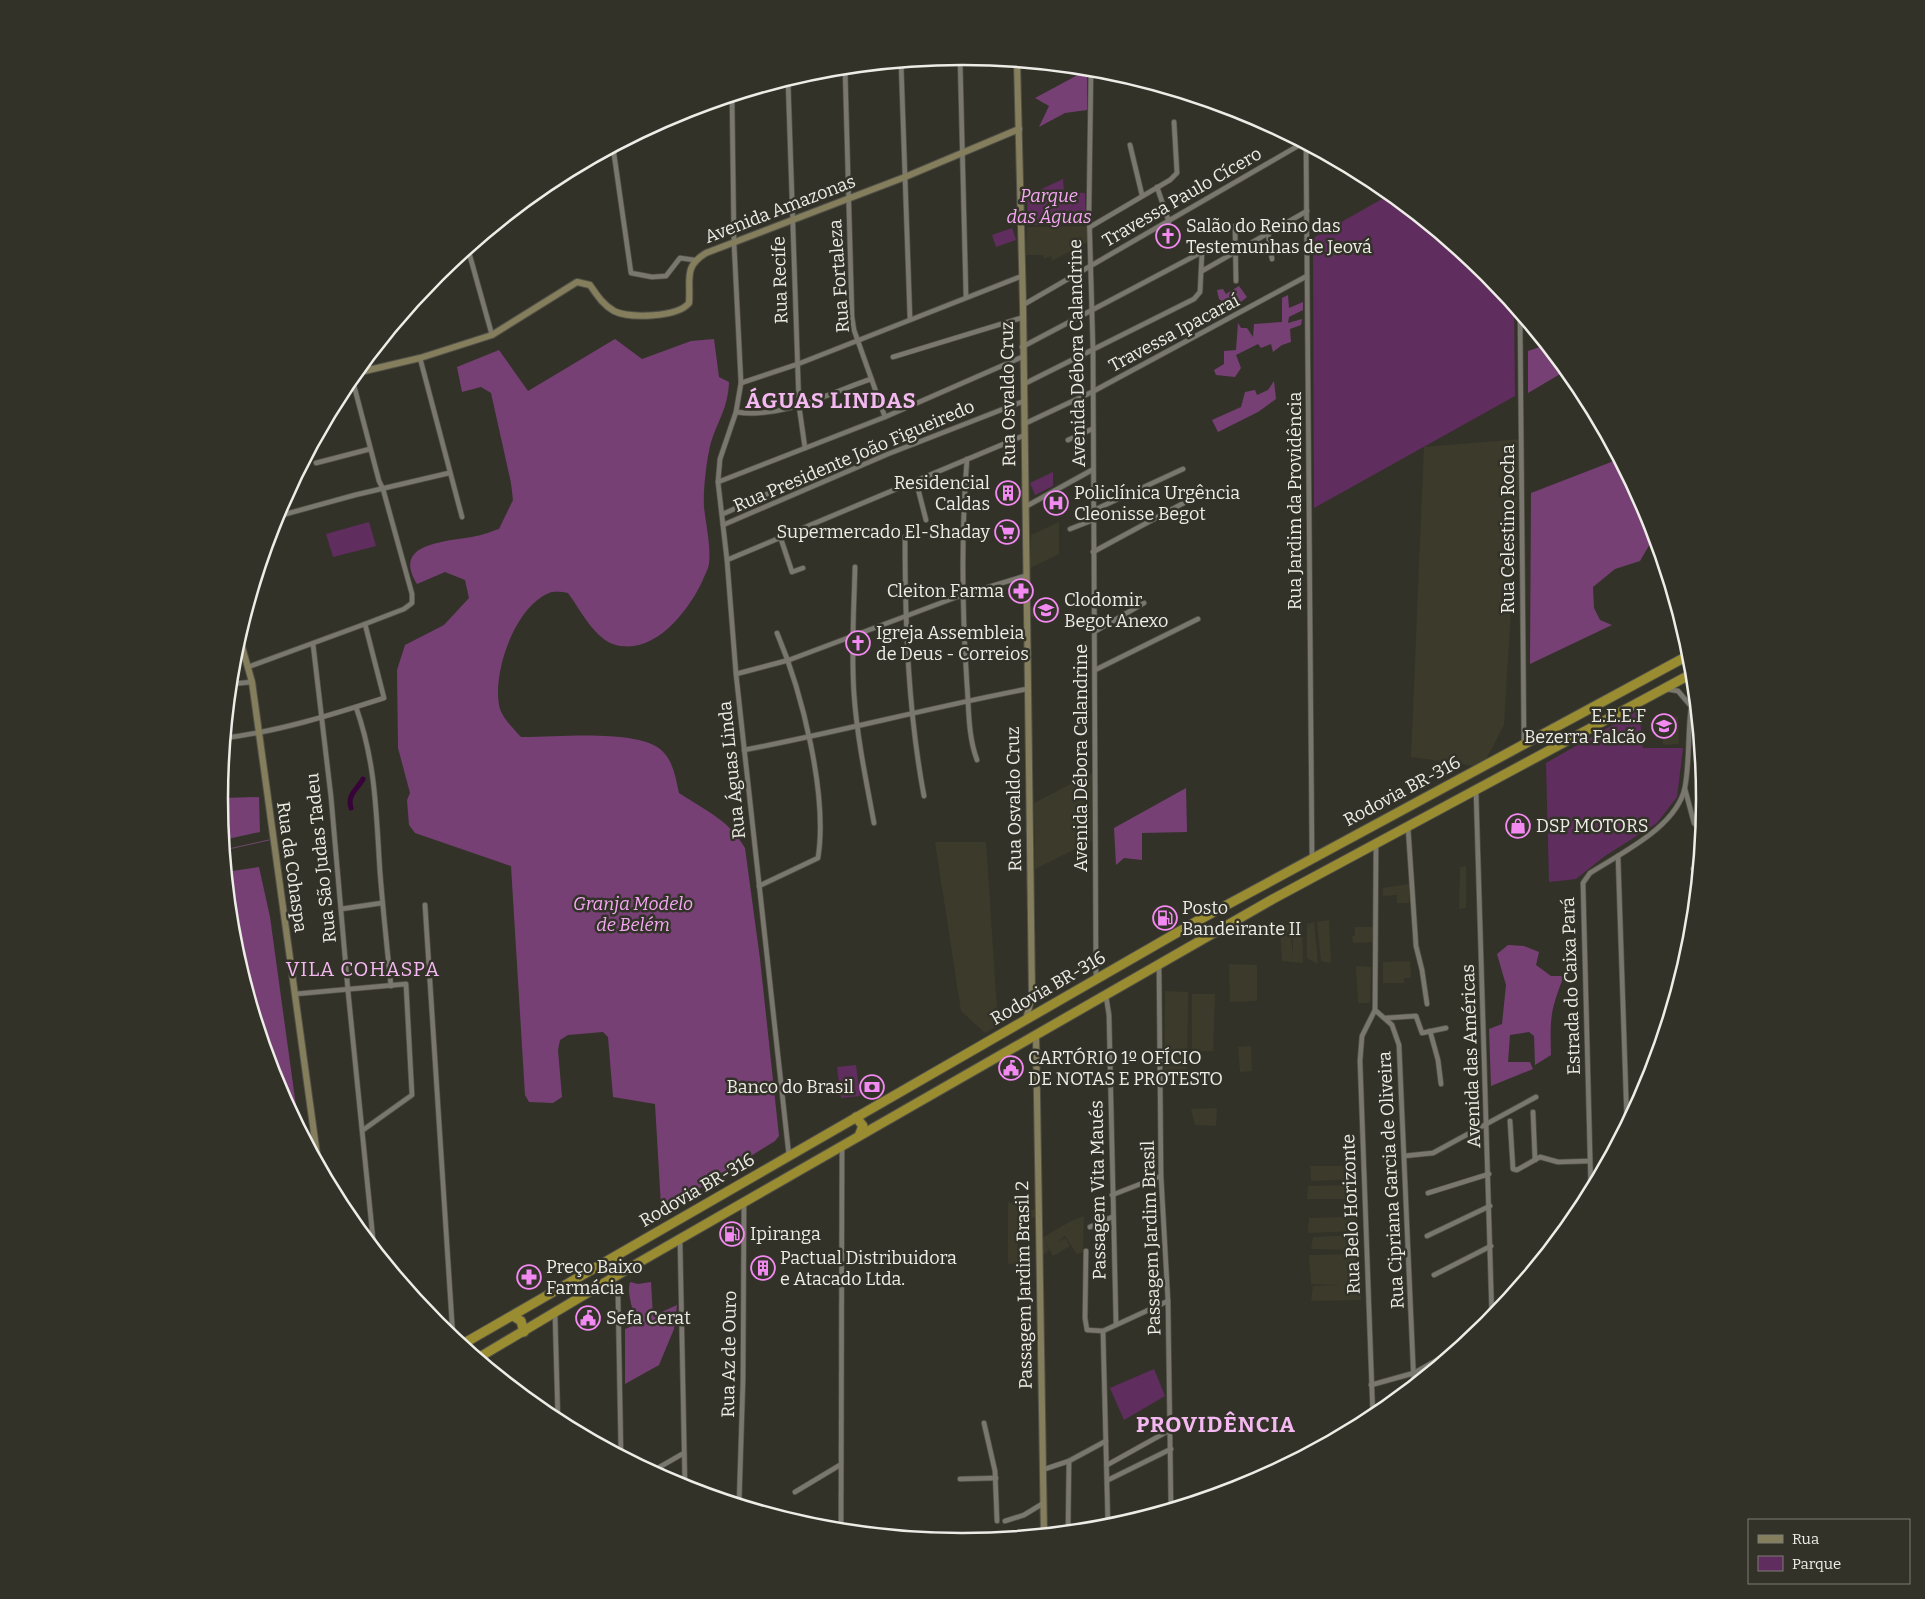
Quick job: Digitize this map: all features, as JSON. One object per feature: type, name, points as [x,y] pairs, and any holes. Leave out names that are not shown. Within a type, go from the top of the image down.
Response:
[{"type":"highway","name":"Rodovia BR-316","points":[[467,1342],[1105,974],[1312,858],[1683,658]]},
{"type":"highway","name":"Rodovia BR-316","points":[[482,1356],[631,1267],[1273,899],[1686,676]]},
{"type":"highway","points":[[878,1106],[878,1118],[886,1121]]},
{"type":"highway","points":[[856,1117],[861,1120],[863,1126],[859,1136]]},
{"type":"highway","points":[[526,1308],[527,1320],[534,1326]]},
{"type":"highway","points":[[513,1316],[521,1321],[524,1332]]},
{"type":"street","points":[[960,65],[966,296]]},
{"type":"street","name":"Rua Osvaldo Cruz","points":[[1016,67],[1023,305],[1021,318],[1025,435],[1025,576],[1032,996],[1026,1019]]},
{"type":"street","points":[[901,68],[910,319]]},
{"type":"street","name":"Rua Fortaleza","points":[[846,74],[852,317],[858,341],[885,417]]},
{"type":"street","name":"Avenida Débora Calandrine","points":[[1091,76],[1090,227],[1093,350],[1092,511],[1095,670],[1096,980]]},
{"type":"street","name":"Rua Recife","points":[[788,86],[798,406],[805,448]]},
{"type":"street","name":"Rua Águas Linda","points":[[732,102],[734,243],[741,383],[736,412],[720,459],[719,504],[723,514],[736,674],[789,1156]]},
{"type":"street","points":[[1090,227],[1170,180],[1178,171],[1174,122]]},
{"type":"street","name":"Avenida Amazonas","points":[[367,370],[420,358],[492,335],[577,282],[590,285],[602,302],[621,314],[639,315],[682,310],[689,302],[690,269],[694,260],[706,253],[905,177],[1019,129]]},
{"type":"street","points":[[1130,146],[1142,195]]},
{"type":"street","name":"Travessa Paulo Cícero","points":[[1023,305],[1298,147]]},
{"type":"street","name":"Rua Jardim da Providência","points":[[1304,150],[1307,211],[1312,858]]},
{"type":"street","points":[[614,153],[631,273],[652,277],[666,276],[680,258],[694,260]]},
{"type":"street","points":[[1157,187],[1169,222]]},
{"type":"street","points":[[1202,271],[1307,211]]},
{"type":"street","points":[[1236,226],[1236,280]]},
{"type":"street","points":[[1268,233],[1272,259]]},
{"type":"street","points":[[1022,347],[1196,253],[1202,252],[1200,292],[1194,299],[1024,384]]},
{"type":"street","points":[[470,255],[492,335]]},
{"type":"street","points":[[741,383],[798,364],[966,296],[1022,276]]},
{"type":"street","name":"Travessa Ipacaraí","points":[[1024,424],[1092,392],[1307,276]]},
{"type":"street","points":[[893,356],[1021,318]]},
{"type":"street","name":"Rua Celestino Rocha","points":[[1520,321],[1524,744]]},
{"type":"street","points":[[718,482],[885,417],[1022,357]]},
{"type":"street","points":[[420,358],[462,517]]},
{"type":"street","points":[[736,412],[760,414],[798,406],[872,379]]},
{"type":"street","points":[[248,667],[365,624],[409,606],[412,601],[412,594],[383,489],[379,482],[354,388]]},
{"type":"street","name":"Rua Presidente João Figueiredo","points":[[723,525],[888,454],[1024,401]]},
{"type":"street","points":[[1068,440],[1092,429]]},
{"type":"street","points":[[727,560],[781,539],[967,458],[1025,435]]},
{"type":"street","points":[[316,463],[370,449]]},
{"type":"street","points":[[967,458],[962,543],[962,595],[971,738],[977,760]]},
{"type":"street","points":[[1092,511],[1183,469]]},
{"type":"street","points":[[1025,507],[1092,470]]},
{"type":"street","points":[[286,514],[449,473]]},
{"type":"street","points":[[916,481],[926,520]]},
{"type":"street","points":[[723,514],[774,491]]},
{"type":"street","points":[[1093,552],[1191,499]]},
{"type":"street","points":[[1070,529],[1093,520]]},
{"type":"street","points":[[905,537],[906,615],[912,714],[915,749],[924,796]]},
{"type":"street","points":[[781,539],[792,572],[803,568]]},
{"type":"street","points":[[855,566],[851,637],[857,728],[874,823]]},
{"type":"street","points":[[736,674],[789,660],[962,595],[1025,576]]},
{"type":"street","points":[[1094,632],[1144,603]]},
{"type":"street","points":[[1095,670],[1198,618]]},
{"type":"street","points":[[231,737],[259,734],[322,718],[384,698],[365,624]]},
{"type":"street","points":[[759,886],[818,858],[820,842],[819,803],[808,738],[789,660],[777,633]]},
{"type":"street","name":"Rua São Judas Tadeu","points":[[313,644],[322,718],[373,1237]]},
{"type":"street","name":"Rua da Cohaspa","points":[[243,651],[252,682],[316,1147]]},
{"type":"street","points":[[237,683],[252,682]]},
{"type":"street","points":[[744,750],[857,728],[968,700],[1027,689]]},
{"type":"street","points":[[1663,689],[1678,691],[1690,705]]},
{"type":"street","name":"Estrada do Caixa Pará","points":[[1591,1180],[1582,887],[1584,880],[1590,873],[1657,828],[1673,810],[1685,788],[1690,705]]},
{"type":"street","points":[[356,707],[367,739],[373,772],[382,903],[391,986]]},
{"type":"street","points":[[1685,788],[1696,825]]},
{"type":"street","name":"Avenida das Américas","points":[[1476,791],[1492,1309]]},
{"type":"street","points":[[1408,827],[1416,946],[1427,1004]]},
{"type":"street","points":[[1375,1010],[1376,844]]},
{"type":"street","points":[[1618,856],[1627,1112]]},
{"type":"street","points":[[341,909],[382,903]]},
{"type":"street","points":[[425,906],[452,1328]]},
{"type":"street","name":"Passagem Jardim Brasil","points":[[1159,966],[1161,1176],[1168,1301],[1171,1504]]},
{"type":"street","points":[[1096,967],[1105,974]]},
{"type":"street","points":[[295,994],[348,991],[406,984],[412,1095],[363,1130]]},
{"type":"street","points":[[1032,996],[1036,1004],[1046,1008]]},
{"type":"street","name":"Passagem Vita Maués","points":[[1106,996],[1109,1015],[1114,1316],[1116,1324]]},
{"type":"street","name":"Rua Cipriana Garcia de Oliveira","points":[[1375,1010],[1386,1018],[1395,1030],[1399,1045],[1414,1379]]},
{"type":"street","name":"Rua Belo Horizonte","points":[[1372,1409],[1360,1061],[1362,1036],[1375,1010]]},
{"type":"street","points":[[1386,1018],[1416,1016],[1421,1032],[1446,1028]]},
{"type":"street","points":[[1430,1031],[1438,1060],[1441,1084]]},
{"type":"street","name":"Passagem Jardim Brasil 2","points":[[1036,1036],[1041,1470],[1044,1529]]},
{"type":"street","points":[[1404,1156],[1434,1153],[1536,1097]]},
{"type":"street","points":[[1533,1112],[1535,1160]]},
{"type":"street","points":[[1510,1121],[1512,1168],[1517,1170],[1542,1157],[1558,1162],[1590,1161]]},
{"type":"street","points":[[841,1524],[842,1146]]},
{"type":"street","points":[[1428,1193],[1489,1174]]},
{"type":"street","points":[[1112,1195],[1161,1176]]},
{"type":"street","name":"Rua Az de Ouro","points":[[739,1499],[743,1380],[744,1203]]},
{"type":"street","points":[[1427,1236],[1490,1206]]},
{"type":"street","points":[[1090,1227],[1112,1217]]},
{"type":"street","points":[[680,1240],[685,1479]]},
{"type":"street","points":[[1434,1275],[1491,1246]]},
{"type":"street","points":[[1086,1251],[1086,1325],[1090,1331],[1103,1331],[1168,1301]]},
{"type":"street","points":[[618,1296],[622,1450]]},
{"type":"street","points":[[555,1314],[558,1412]]},
{"type":"street","points":[[1103,1331],[1108,1520]]},
{"type":"street","points":[[1371,1385],[1414,1373],[1438,1360]]},
{"type":"street","points":[[984,1423],[993,1456],[996,1478],[997,1521]]},
{"type":"street","points":[[1107,1465],[1170,1430]]},
{"type":"street","points":[[1041,1470],[1070,1461],[1106,1441]]},
{"type":"street","points":[[1108,1480],[1171,1449]]},
{"type":"street","points":[[659,1468],[684,1453]]},
{"type":"street","points":[[1068,1526],[1070,1461]]},
{"type":"street","points":[[795,1492],[840,1465]]},
{"type":"street","points":[[960,1480],[996,1478]]},
{"type":"street","points":[[1004,1521],[1024,1515],[1042,1504]]},
{"type":"shaded area","points":[[1088,226],[1088,242],[1052,261],[1051,256],[1044,259],[1043,255],[1026,255],[1027,227]]},
{"type":"shaded area","points":[[1521,439],[1504,725],[1482,767],[1411,757],[1424,447]]},
{"type":"shaded area","points":[[1059,522],[1059,554],[1030,568],[1031,535]]},
{"type":"shaded area","name":"Clodomir Begot Anexo","points":[[1031,607],[1060,607],[1060,614],[1056,616],[1031,617]]},
{"type":"shaded area","name":"E.E.E.F Bezerra Falcão","points":[[1678,716],[1679,744],[1663,745],[1662,731],[1651,731],[1650,722]]},
{"type":"shaded area","points":[[1092,773],[1093,840],[1035,869],[1034,803]]},
{"type":"shaded area","points":[[935,842],[986,842],[998,1026],[985,1033],[961,1011]]},
{"type":"shaded area","points":[[1466,866],[1466,908],[1459,909],[1460,867]]},
{"type":"shaded area","points":[[1409,884],[1409,903],[1397,903],[1397,895],[1383,896],[1383,888]]},
{"type":"shaded area","points":[[1329,920],[1331,963],[1321,961],[1317,922]]},
{"type":"shaded area","points":[[1293,921],[1302,925],[1303,963],[1282,961],[1280,924],[1290,925],[1293,956]]},
{"type":"shaded area","points":[[1314,922],[1318,964],[1307,958],[1307,924]]},
{"type":"shaded area","points":[[1355,927],[1373,927],[1372,942],[1353,943],[1352,936],[1355,936]]},
{"type":"shaded area","points":[[1410,961],[1411,978],[1404,978],[1404,983],[1383,983],[1383,962]]},
{"type":"shaded area","points":[[1229,964],[1257,965],[1257,1001],[1230,1002]]},
{"type":"shaded area","points":[[1356,966],[1371,967],[1370,1003],[1358,1003]]},
{"type":"shaded area","points":[[1165,991],[1188,992],[1187,1079],[1164,1078]]},
{"type":"shaded area","points":[[1192,994],[1215,994],[1213,1051],[1192,1051]]},
{"type":"shaded area","points":[[1251,1046],[1252,1071],[1240,1072],[1238,1047]]},
{"type":"shaded area","points":[[1217,1108],[1216,1126],[1195,1125],[1191,1109]]},
{"type":"shaded area","points":[[1310,1166],[1357,1166],[1358,1179],[1311,1181]]},
{"type":"shaded area","points":[[1355,1185],[1356,1199],[1307,1199],[1308,1186]]},
{"type":"shaded area","points":[[1008,1202],[1016,1204],[1018,1209],[1035,1210],[1036,1218],[1023,1218],[1019,1215],[1017,1259],[1027,1260],[1032,1263],[1008,1264]]},
{"type":"shaded area","points":[[1084,1216],[1083,1252],[1077,1254],[1065,1236],[1057,1242],[1065,1238],[1070,1246],[1053,1256],[1045,1241],[1049,1250],[1043,1255],[1042,1238],[1071,1221]]},
{"type":"shaded area","points":[[1357,1217],[1358,1231],[1308,1233],[1309,1218]]},
{"type":"shaded area","points":[[1358,1235],[1359,1250],[1311,1249],[1313,1237]]},
{"type":"shaded area","points":[[1357,1254],[1361,1272],[1361,1300],[1311,1301],[1313,1286],[1339,1285],[1311,1284],[1309,1255]]},
{"type":"green space","points":[[1079,74],[1087,76],[1087,110],[1065,113],[1039,127],[1049,106],[1035,98]]},
{"type":"green space","name":"Parque das Águas","points":[[1063,179],[1064,192],[1085,193],[1086,224],[1028,225],[1027,196]]},
{"type":"green space","points":[[1384,198],[1410,217],[1447,247],[1514,314],[1515,396],[1314,508],[1313,238]]},
{"type":"green space","points":[[1012,228],[1016,240],[996,247],[992,235]]},
{"type":"green space","points":[[1239,286],[1247,297],[1241,302],[1230,304],[1229,299],[1226,304],[1219,299],[1217,290],[1223,289],[1226,294]]},
{"type":"green space","points":[[1288,295],[1289,308],[1303,302],[1303,310],[1289,317],[1288,323],[1302,319],[1301,325],[1290,329],[1291,342],[1282,345],[1273,352],[1271,344],[1261,348],[1258,344],[1236,355],[1241,368],[1235,377],[1216,375],[1214,370],[1224,364],[1224,351],[1236,350],[1238,323],[1241,328],[1247,328],[1253,337],[1254,324],[1282,322],[1282,298]]},
{"type":"green space","name":"Granja Modelo de Belém","points":[[615,339],[642,359],[691,341],[714,339],[719,377],[729,382],[724,410],[711,442],[704,487],[704,507],[709,550],[708,568],[688,605],[668,628],[657,637],[644,643],[630,646],[616,645],[601,637],[568,593],[549,593],[537,600],[526,612],[509,642],[503,658],[498,691],[502,714],[521,737],[619,737],[639,740],[654,746],[665,754],[671,763],[679,793],[724,823],[745,848],[760,959],[779,1136],[775,1141],[666,1209],[661,1206],[655,1104],[613,1097],[608,1037],[603,1032],[568,1035],[560,1040],[558,1050],[562,1097],[553,1103],[529,1102],[525,1095],[511,866],[415,833],[409,825],[407,800],[410,793],[398,748],[397,670],[405,645],[444,625],[469,598],[465,580],[445,572],[417,584],[411,570],[411,559],[417,551],[427,546],[499,529],[513,500],[491,393],[481,387],[462,392],[457,367],[499,350],[528,391]]},
{"type":"green space","points":[[1541,347],[1561,374],[1528,393],[1528,351]]},
{"type":"green space","points":[[1274,381],[1276,399],[1258,412],[1218,432],[1212,420],[1241,407],[1245,392],[1255,390],[1257,395],[1268,390]]},
{"type":"green space","points":[[1614,461],[1641,518],[1650,543],[1640,561],[1615,569],[1593,587],[1594,608],[1600,620],[1612,625],[1530,664],[1531,493]]},
{"type":"green space","points":[[1053,472],[1053,486],[1035,495],[1030,483]]},
{"type":"green space","points":[[369,522],[376,546],[333,557],[326,534]]},
{"type":"green space","points":[[1639,710],[1643,748],[1683,748],[1677,797],[1657,823],[1605,856],[1576,879],[1549,882],[1546,763]]},
{"type":"green space","points":[[1186,788],[1187,832],[1142,833],[1142,860],[1124,858],[1116,865],[1114,828]]},
{"type":"green space","points":[[259,797],[260,832],[230,839],[228,798]]},
{"type":"green space","points":[[259,867],[270,917],[296,1107],[267,1036],[253,990],[242,943],[232,871]]},
{"type":"green space","points":[[1508,945],[1524,946],[1539,952],[1536,965],[1551,976],[1564,976],[1552,1015],[1551,1055],[1535,1065],[1534,1036],[1529,1032],[1510,1035],[1508,1062],[1530,1062],[1533,1069],[1491,1086],[1489,1029],[1502,1024],[1506,985],[1497,954]]},
{"type":"green space","points":[[856,1065],[860,1096],[841,1098],[837,1067]]},
{"type":"green space","points":[[630,1282],[638,1284],[651,1282],[653,1316],[677,1305],[674,1329],[659,1365],[625,1384],[625,1329],[635,1325],[629,1292]]},
{"type":"green space","points":[[1154,1369],[1165,1396],[1124,1420],[1110,1388]]},
{"type":"waterway","points":[[351,808],[351,796],[363,779]]},
{"type":"waterway","points":[[230,849],[269,840]]},
{"type":"place","name":"Salão do Reino das Testemunhas de Jeová","points":[[1168,236]]},
{"type":"place","name":"Residencial Caldas","points":[[1008,493]]},
{"type":"place","name":"Policlínica Urgência Cleonisse Begot","points":[[1056,503]]},
{"type":"place","name":"Supermercado El-Shaday","points":[[1007,532]]},
{"type":"place","name":"Cleiton Farma","points":[[1021,591]]},
{"type":"place","name":"Clodomir Begot Anexo","points":[[1046,610]]},
{"type":"place","name":"Igreja Assembleia de Deus - Correios","points":[[858,643]]},
{"type":"place","name":"E.E.E.F Bezerra Falcão","points":[[1664,726]]},
{"type":"place","name":"DSP MOTORS","points":[[1518,826]]},
{"type":"place","name":"Posto Bandeirante II","points":[[1165,918]]},
{"type":"place","name":"CARTÓRIO 1º OFÍCIO DE NOTAS E PROTESTO","points":[[1011,1068]]},
{"type":"place","name":"Banco do Brasil","points":[[872,1087]]},
{"type":"place","name":"Ipiranga","points":[[732,1234]]},
{"type":"place","name":"Pactual Distribuidora e Atacado Ltda.","points":[[763,1268]]},
{"type":"place","name":"Preço Baixo Farmácia","points":[[529,1277]]},
{"type":"place","name":"Sefa Cerat","points":[[588,1318]]},
{"type":"district","name":"ÁGUAS LINDAS","points":[[831,400]]},
{"type":"district","name":"VILA COHASPA","points":[[363,969]]},
{"type":"district","name":"PROVIDÊNCIA","points":[[1216,1424]]}]
